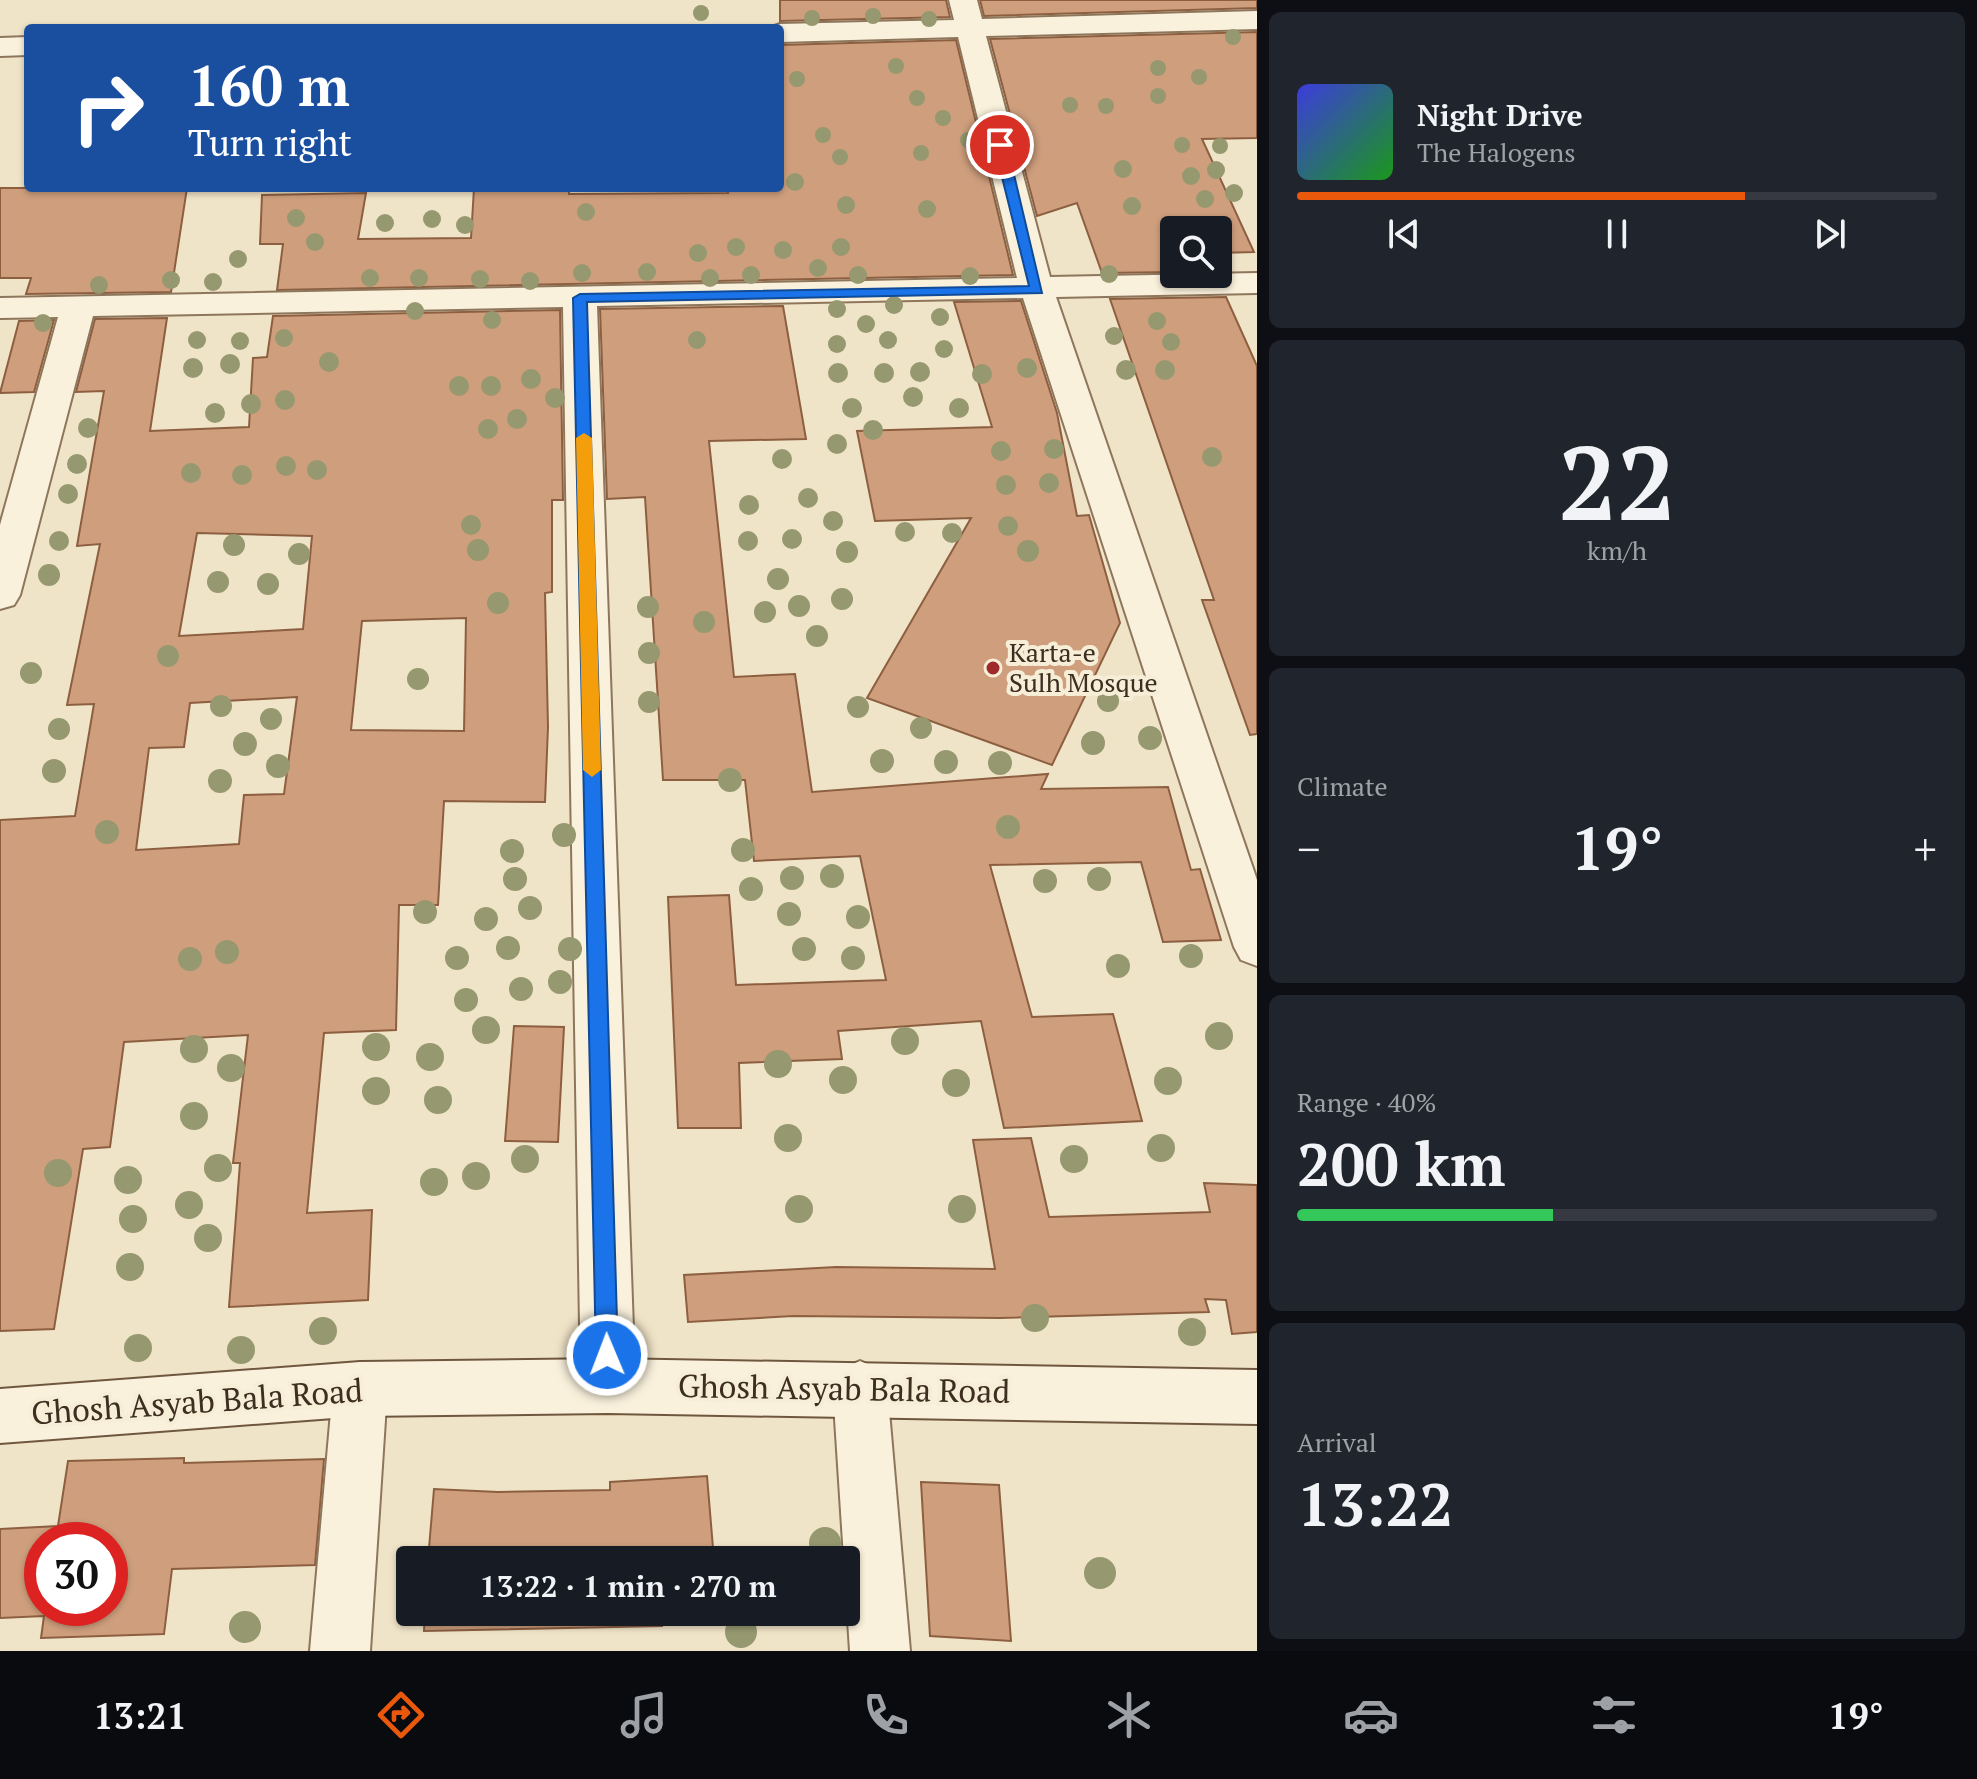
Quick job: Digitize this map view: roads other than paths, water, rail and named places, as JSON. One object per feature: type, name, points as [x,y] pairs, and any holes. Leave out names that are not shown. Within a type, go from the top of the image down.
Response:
[{"type":"street","points":[[967,15],[1037,290],[1257,947]]},
{"type":"street","points":[[784,33],[967,15],[1257,20]]},
{"type":"street","points":[[0,47],[24,46]]},
{"type":"street","points":[[0,308],[1037,290],[1257,283]]},
{"type":"street","points":[[580,298],[608,1386]]},
{"type":"street","points":[[0,595],[78,307]]},
{"type":"street","name":"Ghosh Asyab Bala Road","points":[[0,1416],[360,1389],[608,1386],[860,1388],[1257,1397]]},
{"type":"street","points":[[860,1388],[880,1651]]},
{"type":"street","points":[[340,1651],[360,1389]]},
{"type":"place","name":"Karta-e Sulh Mosque","points":[[993,668]]}]
